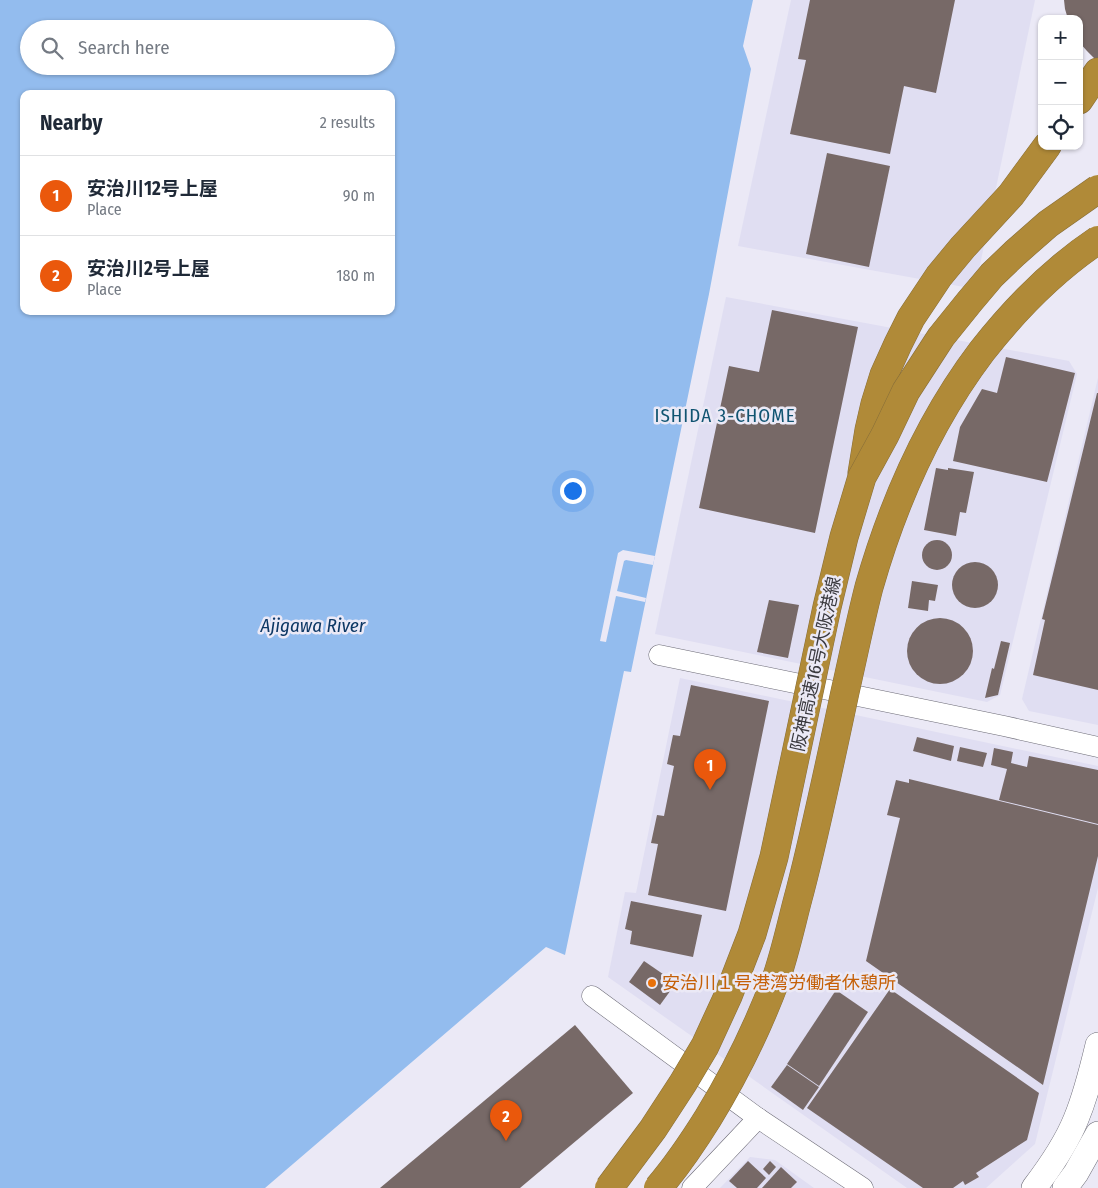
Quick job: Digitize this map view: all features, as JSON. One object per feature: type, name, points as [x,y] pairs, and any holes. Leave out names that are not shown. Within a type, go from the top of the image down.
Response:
[{"type":"highway","points":[[1083,94],[1098,72]]},
{"type":"highway","points":[[862,477],[875,404],[884,375],[911,318],[939,276],[1011,195],[1044,150]]},
{"type":"highway","name":"阪神高速16号大阪港線","points":[[609,1188],[653,1129],[705,1046],[728,996],[752,934],[774,857],[827,606],[844,537],[862,477],[906,391],[941,337],[970,301],[1014,253],[1048,224],[1098,189]]},
{"type":"highway","name":"阪神高速16号大阪港線","points":[[658,1188],[722,1096],[755,1031],[775,979],[812,846],[858,630],[870,586],[892,518],[920,454],[934,424],[953,392],[1016,310],[1051,276],[1098,240]]},
{"type":"street","points":[[659,656],[1098,747]]},
{"type":"street","points":[[592,996],[758,1118],[863,1188]]},
{"type":"street","points":[[1034,1188],[1062,1147],[1076,1120],[1087,1088],[1098,1045]]},
{"type":"street","points":[[692,1188],[758,1118]]},
{"type":"street","points":[[1065,1188],[1076,1173],[1098,1134]]},
{"type":"shaded area","points":[[791,0],[1035,0],[975,289],[738,246]]},
{"type":"shaded area","points":[[726,297],[1069,361],[1077,374],[1000,695],[987,702],[655,634]]},
{"type":"shaded area","points":[[1098,378],[1098,725],[1029,711],[1022,699]]},
{"type":"shaded area","points":[[680,678],[1098,766],[1098,888],[1035,1144],[986,1188],[907,1188],[608,977],[625,892],[636,893]]},
{"type":"shaded area","points":[[750,1157],[775,1160],[814,1188],[720,1188]]},
{"type":"water","name":"Ajigawa River","points":[[0,0],[753,0],[743,46],[751,69],[709,294],[631,672],[624,671],[565,955],[546,947],[265,1188],[0,1188]]},
{"type":"pier","points":[[623,550],[655,556],[653,565],[624,561],[617,591],[646,598],[645,602],[616,596],[606,642],[600,641],[618,553]]},
{"type":"building","points":[[810,0],[955,0],[936,93],[904,86],[890,154],[790,134],[806,60],[798,59]]},
{"type":"building","points":[[1064,0],[1098,0],[1098,62],[1083,46],[1083,15],[1067,15]]},
{"type":"building","points":[[827,153],[890,166],[869,267],[806,254]]},
{"type":"building","points":[[772,310],[858,327],[815,533],[699,508],[729,366],[759,372]]},
{"type":"building","points":[[1006,357],[1075,373],[1047,482],[953,461],[960,427],[982,389],[997,393]]},
{"type":"building","points":[[1097,393],[1098,690],[1033,675],[1045,620],[1042,619]]},
{"type":"building","points":[[936,468],[974,472],[966,513],[960,512],[956,536],[924,530]]},
{"type":"building","points":[[937,540],[943,541],[951,549],[951,561],[943,569],[937,570],[931,569],[923,561],[922,555],[923,549],[931,541]]},
{"type":"building","points":[[970,562],[980,562],[994,572],[998,585],[994,598],[988,604],[980,608],[970,608],[956,598],[952,590],[952,580],[962,566]]},
{"type":"building","points":[[912,581],[938,585],[935,601],[929,600],[928,611],[908,608]]},
{"type":"building","points":[[769,600],[799,605],[788,658],[757,652]]},
{"type":"building","points":[[946,618],[964,627],[971,638],[973,651],[971,664],[964,675],[953,682],[934,684],[916,675],[909,664],[907,645],[916,627],[927,620]]},
{"type":"building","points":[[1001,641],[1010,643],[998,695],[985,698],[992,668],[994,669]]},
{"type":"building","points":[[691,685],[769,701],[726,911],[648,895],[658,844],[651,843],[657,815],[664,816],[674,766],[667,764],[673,735],[680,736]]},
{"type":"building","points":[[917,737],[954,746],[951,761],[913,751]]},
{"type":"building","points":[[960,747],[987,753],[983,767],[957,761]]},
{"type":"building","points":[[994,748],[1013,752],[1011,763],[1027,767],[1029,756],[1098,770],[1098,824],[999,800],[1007,769],[991,765]]},
{"type":"building","points":[[909,779],[1098,825],[1098,856],[1043,1085],[866,961],[900,818],[887,815],[896,780],[909,783]]},
{"type":"building","points":[[631,901],[702,915],[693,957],[630,944],[632,931],[625,929]]},
{"type":"building","name":"安治川１号港湾労働者休憩所","points":[[644,961],[676,983],[660,1005],[629,982]]},
{"type":"building","points":[[890,989],[1039,1093],[1027,1140],[976,1173],[979,1177],[965,1185],[963,1181],[953,1188],[923,1188],[807,1108]]},
{"type":"building","points":[[836,990],[868,1012],[819,1086],[787,1064]]},
{"type":"building","points":[[575,1025],[633,1093],[520,1188],[380,1188]]},
{"type":"building","points":[[787,1065],[819,1087],[803,1110],[771,1087]]},
{"type":"building","points":[[748,1161],[766,1178],[757,1188],[737,1188],[729,1181]]},
{"type":"building","points":[[770,1161],[776,1167],[769,1175],[763,1169]]},
{"type":"building","points":[[781,1167],[797,1182],[791,1188],[762,1188]]},
{"type":"place","name":"安治川12号上屋","points":[[710,790]]},
{"type":"place","name":"安治川１号港湾労働者休憩所","points":[[652,983]]},
{"type":"place","name":"安治川2号上屋","points":[[506,1141]]},
{"type":"district","name":"ISHIDA 3-CHOME","points":[[725,415]]}]
